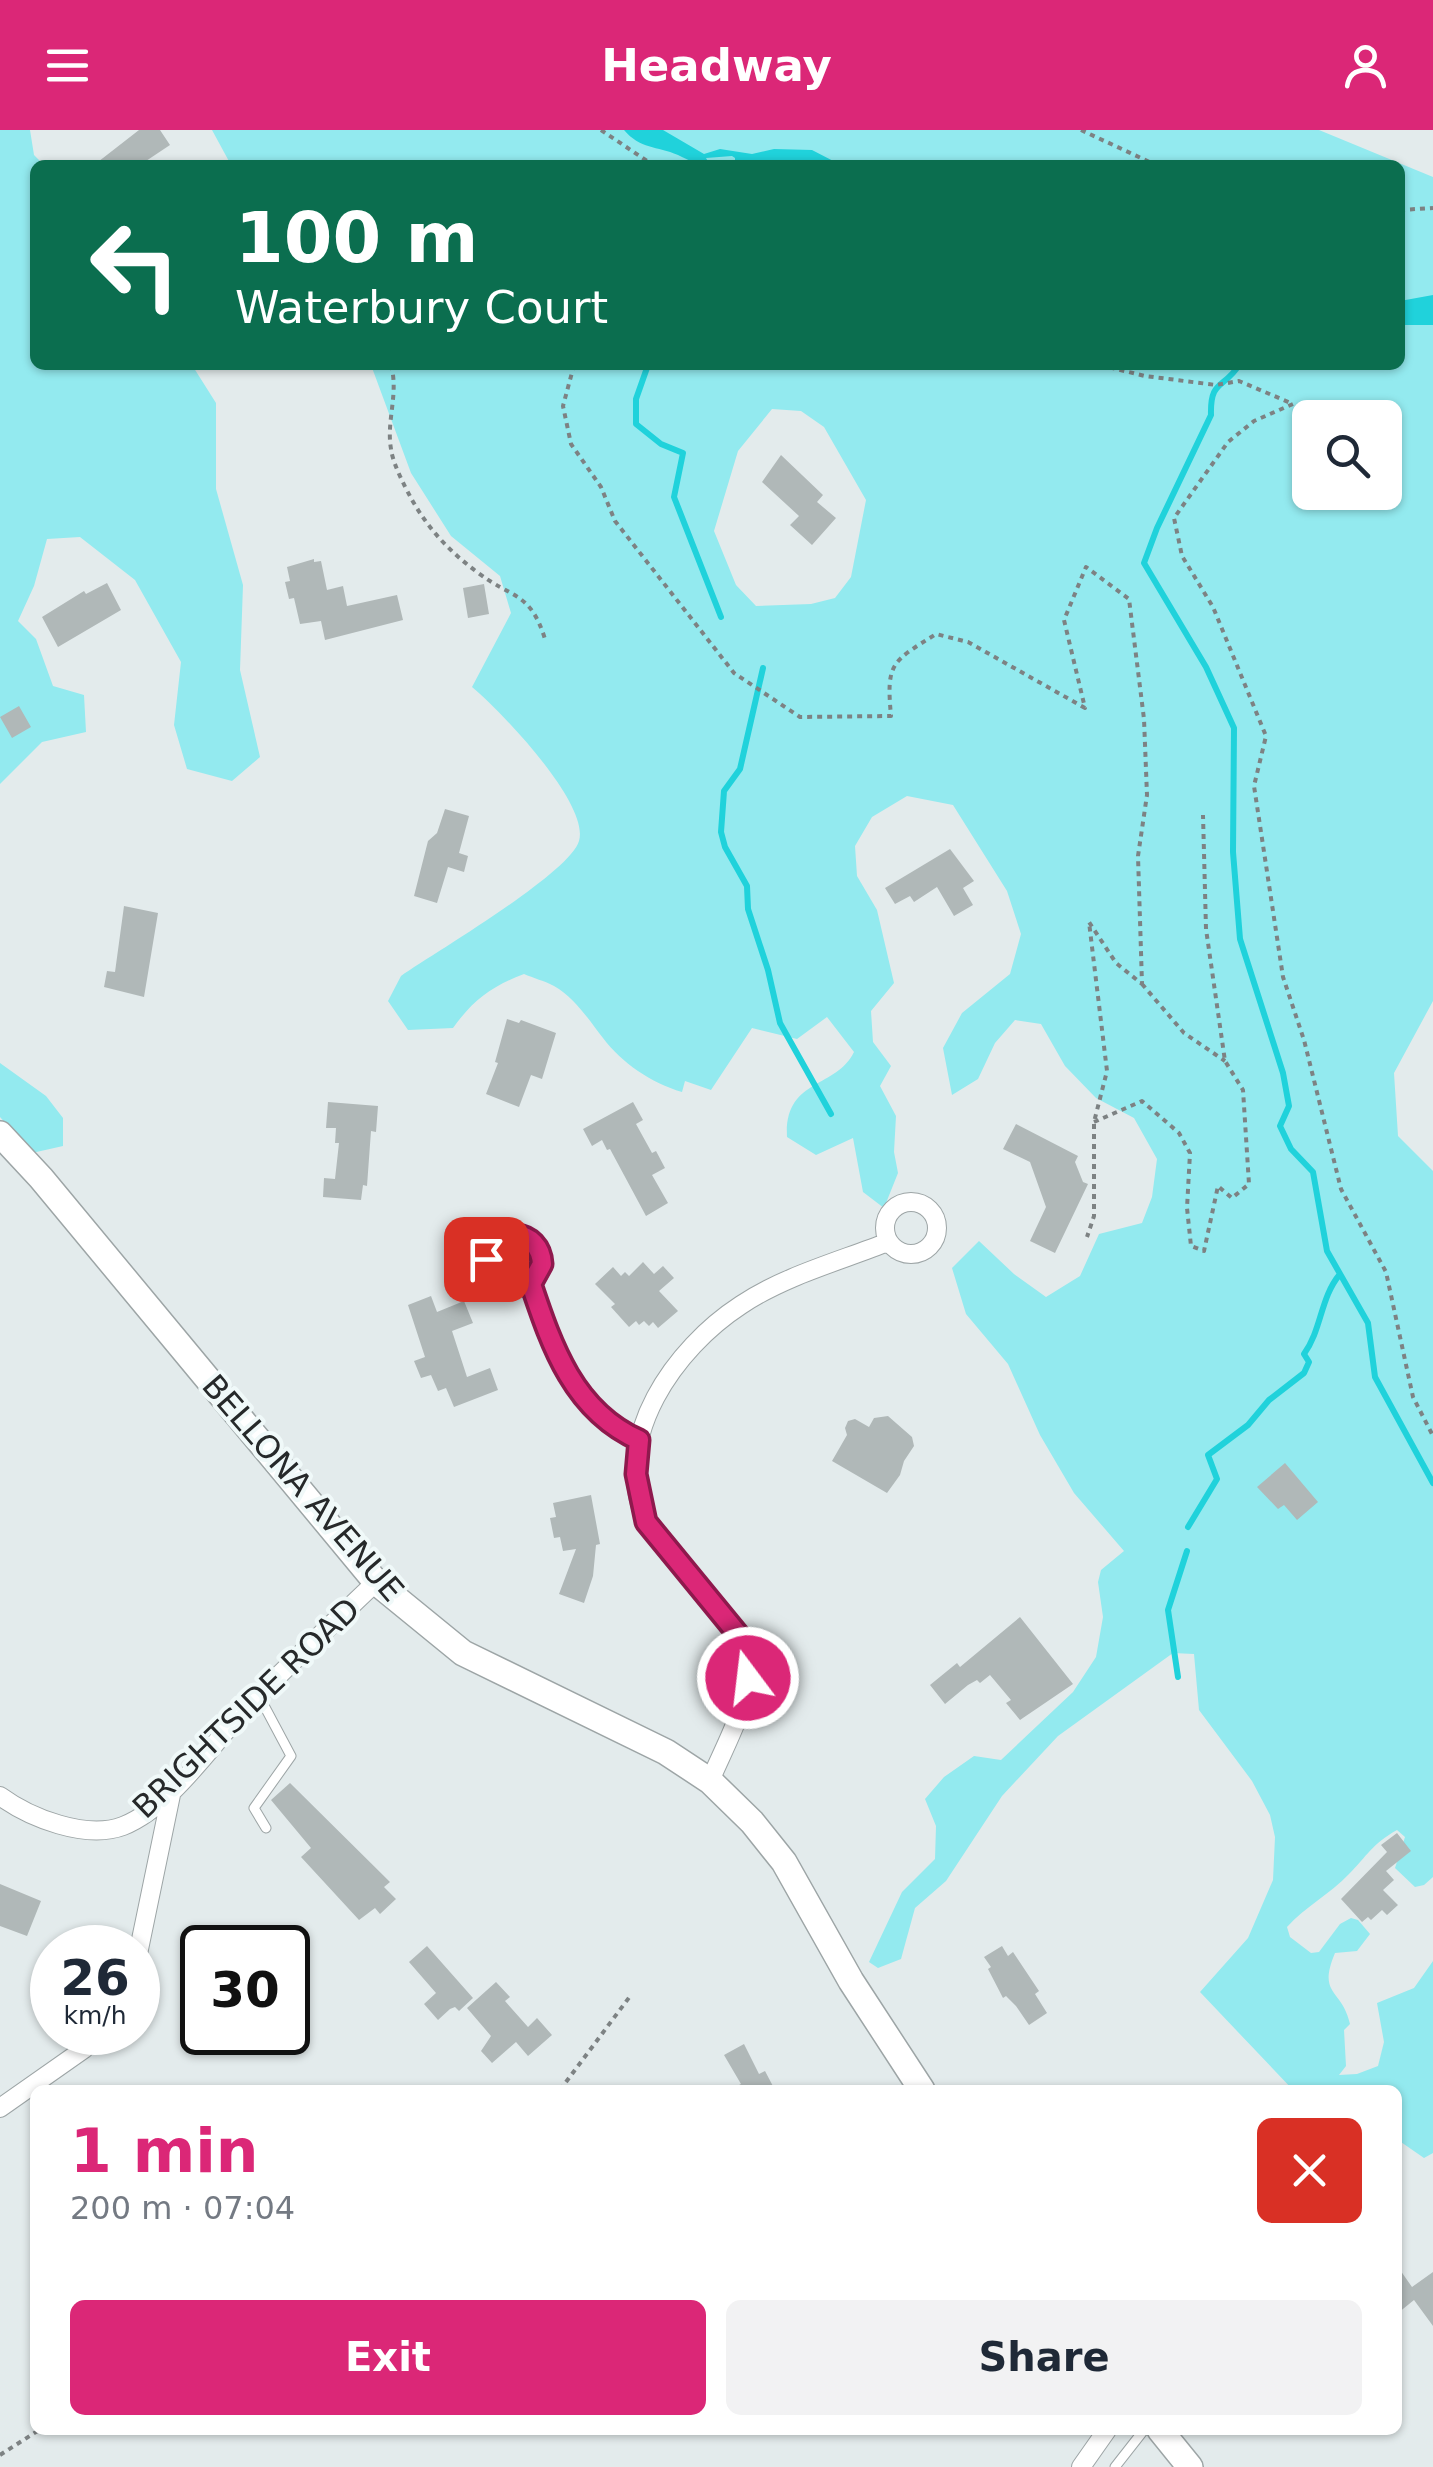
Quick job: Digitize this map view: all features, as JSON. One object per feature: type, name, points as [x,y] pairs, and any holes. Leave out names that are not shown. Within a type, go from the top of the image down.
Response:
[{"type":"main road","name":"BELLONA AVENUE","points":[[0,1134],[41,1178],[376,1582],[464,1653],[666,1752],[710,1781],[752,1822],[784,1862],[852,1982],[919,2085]]},
{"type":"main road","points":[[1164,2435],[1190,2467]]},
{"type":"street","points":[[710,1781],[743,1700],[748,1678],[746,1657],[741,1638],[646,1522],[636,1474],[643,1424],[684,1355],[714,1324],[744,1302],[888,1242]]},
{"type":"street","points":[[531,1284],[578,1392],[602,1419],[639,1440]]},
{"type":"street","name":"BRIGHTSIDE ROAD","points":[[0,1796],[72,1828],[105,1831],[126,1825],[172,1790],[259,1696],[376,1582]]},
{"type":"street","points":[[144,1925],[172,1790]]},
{"type":"street","points":[[33,2085],[75,2055]]},
{"type":"street","points":[[0,2108],[30,2087]]},
{"type":"street","points":[[1082,2467],[1104,2435]]},
{"type":"lane","points":[[259,1696],[292,1756],[254,1808],[266,1828]]},
{"type":"lane","points":[[1115,2467],[1140,2435]]},
{"type":"path","points":[[601,130],[646,160]]},
{"type":"path","points":[[1082,130],[1145,160]]},
{"type":"path","points":[[1405,210],[1433,208]]},
{"type":"path","points":[[393,370],[396,383],[390,449],[411,498],[440,542],[481,575],[522,599],[537,614],[545,639]]},
{"type":"path","points":[[573,370],[563,406],[571,444],[602,487],[615,520],[734,674],[800,717],[892,716],[888,677],[895,664],[936,634],[968,642],[1085,708],[1064,620],[1074,590],[1086,568],[1128,600],[1144,719],[1147,795],[1138,856],[1142,984]]},
{"type":"path","points":[[1120,370],[1216,384],[1239,381],[1294,404],[1254,421],[1228,442],[1174,518],[1182,556],[1213,608],[1266,736],[1254,786],[1282,977],[1304,1040],[1342,1189],[1386,1272],[1413,1397],[1433,1436]]},
{"type":"path","points":[[1203,816],[1206,929],[1225,1061]]},
{"type":"path","points":[[1088,1236],[1094,1216],[1094,1122],[1107,1071],[1089,922],[1116,963],[1142,984],[1184,1033],[1225,1061],[1244,1090],[1249,1184],[1232,1198],[1218,1186],[1204,1251],[1191,1246],[1186,1208],[1190,1153],[1179,1133],[1142,1101],[1094,1122]]},
{"type":"path","points":[[564,2085],[632,1995]]},
{"type":"path","points":[[0,2455],[30,2435]]},
{"type":"shaded area","points":[[0,130],[30,130],[34,155],[39,160],[30,160],[30,370],[195,370],[216,403],[216,489],[243,585],[240,670],[260,757],[232,781],[187,769],[174,725],[181,662],[135,580],[80,537],[47,539],[34,586],[18,621],[36,639],[53,686],[84,695],[86,732],[42,742],[0,784]]},
{"type":"shaded area","points":[[212,130],[1319,130],[1392,160],[228,160]]},
{"type":"shaded area","points":[[624,130],[663,130],[704,154],[720,149],[752,154],[774,149],[812,150],[831,160],[735,160],[732,156],[688,160]]},
{"type":"shaded area","points":[[1405,165],[1433,177],[1433,1001],[1394,1073],[1398,1136],[1433,1171],[1433,1877],[1415,1887],[1395,1868],[1405,1837],[1397,1830],[1287,1927],[1290,1937],[1311,1953],[1319,1952],[1340,1924],[1351,1918],[1370,1934],[1357,1951],[1335,1953],[1330,1967],[1330,1985],[1350,2024],[1344,2030],[1346,2066],[1339,2075],[1357,2074],[1378,2066],[1384,2042],[1377,2003],[1414,1988],[1433,1961],[1433,2153],[1424,2158],[1402,2143],[1402,2085],[1288,2085],[1200,1992],[1248,1938],[1273,1880],[1275,1837],[1270,1815],[1252,1781],[1199,1710],[1194,1654],[1173,1653],[1058,1736],[1002,1796],[946,1881],[915,1908],[901,1959],[878,1968],[869,1962],[902,1892],[935,1859],[936,1826],[925,1799],[944,1777],[974,1756],[1001,1760],[1073,1692],[1096,1657],[1103,1617],[1098,1582],[1101,1570],[1124,1551],[1074,1493],[1040,1435],[1008,1364],[966,1314],[952,1268],[979,1241],[1046,1297],[1080,1276],[1099,1234],[1142,1223],[1152,1197],[1157,1159],[1134,1118],[1096,1098],[1065,1066],[1041,1024],[1015,1020],[995,1043],[978,1079],[952,1095],[943,1048],[962,1013],[1010,974],[1021,934],[1007,891],[953,805],[907,796],[872,817],[855,846],[857,876],[877,910],[894,983],[871,1011],[873,1042],[891,1066],[880,1086],[896,1116],[894,1152],[898,1173],[884,1208],[863,1192],[853,1138],[816,1155],[787,1137],[794,1104],[802,1094],[836,1073],[854,1052],[827,1017],[797,1039],[752,1028],[711,1090],[685,1081],[682,1092],[648,1078],[628,1064],[569,997],[524,974],[484,995],[453,1028],[408,1030],[388,1001],[401,976],[527,892],[552,873],[579,841],[579,825],[558,782],[472,687],[511,613],[500,576],[451,536],[411,473],[373,370],[1405,370]],"holes":[[[772,409],[801,411],[824,427],[866,500],[851,577],[835,598],[811,604],[756,606],[736,585],[714,531],[738,451]]]},
{"type":"shaded area","points":[[1433,295],[1433,325],[1405,325],[1405,300]]},
{"type":"shaded area","points":[[0,1063],[46,1096],[63,1118],[63,1146],[32,1153],[0,1117]]},
{"type":"shaded area","points":[[514,1246],[528,1255],[529,1261],[520,1275],[514,1276],[500,1267],[499,1261],[508,1247]]},
{"type":"building","points":[[139,130],[160,130],[170,145],[148,160],[100,160]]},
{"type":"building","points":[[781,455],[823,495],[817,502],[836,518],[812,545],[790,525],[799,516],[762,482]]},
{"type":"building","points":[[314,559],[321,561],[327,590],[343,586],[347,606],[397,595],[403,620],[325,640],[321,621],[300,624],[294,598],[289,599],[285,582],[290,581],[287,567]]},
{"type":"building","points":[[107,583],[121,610],[58,647],[42,617],[84,591],[86,594]]},
{"type":"building","points":[[484,584],[489,614],[468,618],[463,588]]},
{"type":"building","points":[[19,706],[31,727],[12,738],[0,717]]},
{"type":"building","points":[[445,809],[469,816],[459,853],[468,856],[464,872],[448,867],[437,903],[414,896],[428,841],[437,833]]},
{"type":"building","points":[[950,849],[974,881],[963,888],[973,905],[954,916],[937,887],[914,902],[910,896],[895,904],[885,888]]},
{"type":"building","points":[[124,906],[158,913],[144,997],[104,987],[107,971],[115,972]]},
{"type":"building","points":[[507,1019],[556,1033],[542,1079],[531,1075],[519,1107],[486,1094],[498,1063],[495,1062]]},
{"type":"building","points":[[328,1102],[378,1106],[376,1132],[371,1131],[367,1186],[363,1185],[361,1200],[323,1197],[324,1178],[335,1179],[339,1143],[335,1143],[336,1128],[326,1128]]},
{"type":"building","points":[[633,1102],[643,1120],[636,1124],[665,1168],[652,1175],[668,1203],[646,1216],[610,1149],[602,1140],[592,1146],[583,1129]]},
{"type":"building","points":[[1016,1124],[1078,1156],[1075,1162],[1083,1182],[1088,1184],[1055,1253],[1030,1241],[1046,1207],[1030,1162],[1003,1149]]},
{"type":"building","points":[[643,1262],[654,1274],[663,1266],[674,1278],[659,1291],[678,1311],[658,1328],[653,1322],[649,1326],[644,1321],[629,1327],[611,1307],[615,1304],[595,1284],[613,1267],[621,1276],[625,1272],[629,1276]]},
{"type":"building","points":[[431,1296],[437,1312],[464,1301],[473,1323],[452,1331],[467,1377],[490,1368],[498,1390],[454,1407],[446,1388],[438,1391],[431,1375],[421,1378],[414,1361],[425,1357],[408,1305]]},
{"type":"building","points":[[888,1416],[912,1437],[914,1446],[887,1493],[832,1461],[847,1435],[848,1421],[855,1419],[869,1427],[874,1418]]},
{"type":"building","points":[[1285,1463],[1318,1502],[1297,1520],[1284,1505],[1278,1509],[1257,1487]]},
{"type":"building","points":[[591,1495],[600,1544],[596,1545],[593,1576],[584,1603],[559,1594],[576,1549],[563,1551],[560,1537],[554,1538],[550,1518],[556,1517],[553,1503]]},
{"type":"building","points":[[1020,1617],[1073,1684],[1020,1720],[1006,1703],[1011,1700],[990,1675],[980,1683],[977,1680],[968,1685],[945,1704],[930,1685],[957,1663],[960,1667]]},
{"type":"building","points":[[290,1783],[390,1882],[384,1887],[396,1899],[380,1914],[375,1908],[359,1920],[301,1857],[311,1848],[271,1800]]},
{"type":"building","points":[[1397,1833],[1411,1851],[1386,1871],[1394,1880],[1383,1890],[1398,1905],[1387,1915],[1382,1910],[1362,1922],[1341,1899],[1387,1852],[1381,1845]]},
{"type":"building","points":[[0,1884],[41,1901],[27,1936],[0,1926]]},
{"type":"building","points":[[427,1946],[473,1998],[459,2011],[455,2007],[450,2009],[438,2020],[424,2004],[436,1993],[409,1962]]},
{"type":"building","points":[[1002,1946],[1008,1956],[1013,1952],[1039,1991],[1035,1994],[1047,2013],[1029,2025],[1016,2006],[1006,1996],[1003,1998],[988,1969],[991,1967],[984,1957]]},
{"type":"building","points":[[496,1982],[510,1997],[505,2001],[528,2027],[537,2018],[552,2035],[528,2056],[516,2042],[492,2063],[481,2051],[491,2036],[467,2008]]},
{"type":"building","points":[[744,2044],[759,2074],[765,2071],[772,2085],[739,2085],[724,2055]]},
{"type":"building","points":[[1433,2272],[1433,2326],[1414,2300],[1402,2310],[1402,2273],[1412,2287]]},
{"type":"waterway","points":[[646,370],[636,399],[636,424],[661,444],[683,453],[674,497],[721,617]]},
{"type":"waterway","points":[[1235,370],[1215,390],[1211,415],[1144,563],[1206,667],[1234,728],[1233,852],[1240,939],[1283,1073],[1289,1106],[1280,1126],[1291,1149],[1313,1172],[1327,1251],[1368,1323],[1375,1377],[1433,1483]]},
{"type":"waterway","points":[[763,668],[740,769],[724,791],[721,832],[747,886],[748,909],[780,1023],[831,1114]]},
{"type":"waterway","points":[[1188,1527],[1217,1479],[1208,1455],[1248,1425],[1269,1400],[1304,1373],[1309,1362],[1304,1354],[1328,1293],[1340,1274]]},
{"type":"waterway","points":[[1178,1677],[1168,1610],[1187,1551]]},
{"type":"route","points":[[486,1259],[496,1240],[506,1235],[518,1234],[536,1244],[542,1264],[531,1284],[557,1350],[590,1408],[618,1430],[639,1440],[636,1474],[646,1522],[741,1638],[748,1678]]}]
